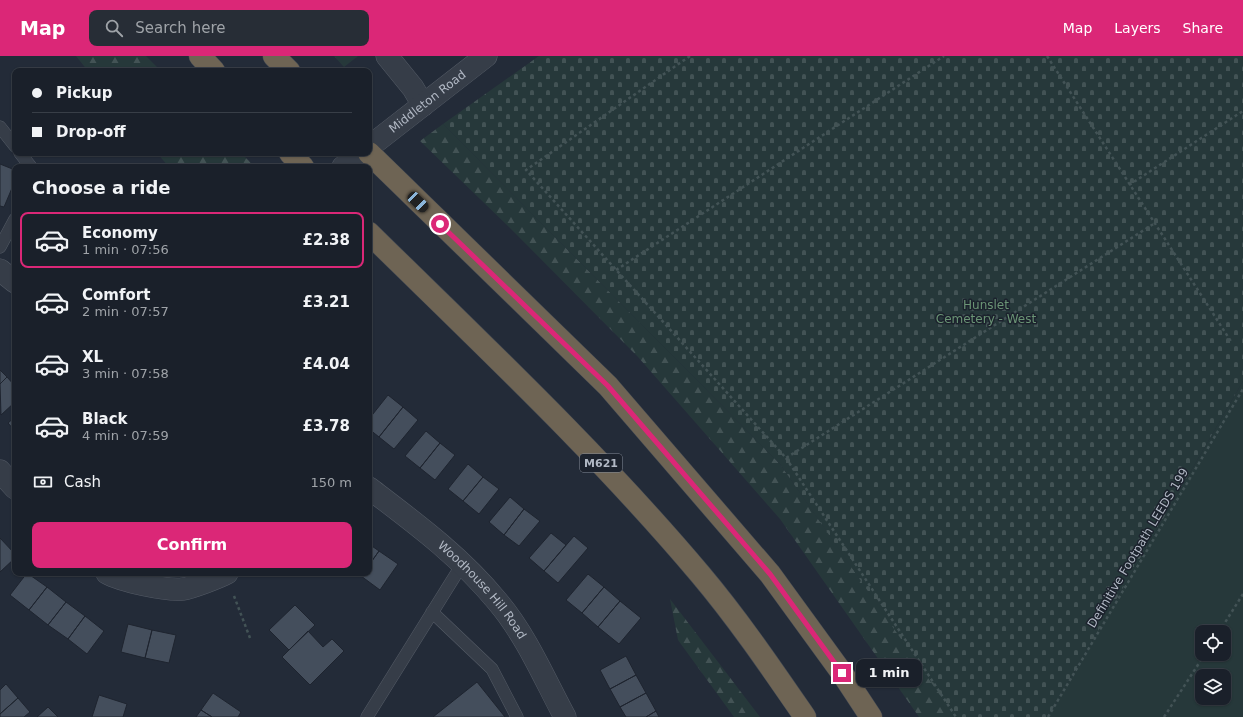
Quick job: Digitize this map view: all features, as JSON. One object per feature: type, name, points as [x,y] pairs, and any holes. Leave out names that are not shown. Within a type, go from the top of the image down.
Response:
[{"type":"highway","points":[[200,56],[211,68]]},
{"type":"highway","points":[[274,56],[286,68]]},
{"type":"highway","points":[[293,156],[300,164]]},
{"type":"highway","points":[[372,156],[608,386],[770,574],[842,673],[871,717]]},
{"type":"highway","name":"M621","points":[[372,236],[566,425],[634,498],[702,576],[765,658],[805,717]]},
{"type":"street","points":[[387,56],[423,105]]},
{"type":"street","name":"Middleton Road","points":[[372,145],[486,56]]},
{"type":"street","points":[[347,164],[357,156]]},
{"type":"street","points":[[0,270],[12,280]]},
{"type":"street","points":[[0,471],[12,485]]},
{"type":"street","name":"Woodhouse Hill Road","points":[[372,490],[463,562],[498,602],[522,637],[565,717]]},
{"type":"street","points":[[112,576],[152,586],[183,589],[220,576]]},
{"type":"lane","points":[[0,127],[12,142]]},
{"type":"lane","points":[[22,156],[29,164]]},
{"type":"lane","points":[[0,247],[12,225]]},
{"type":"lane","points":[[367,717],[463,562]]},
{"type":"lane","points":[[432,612],[492,669],[517,717]]},
{"type":"path","points":[[690,56],[526,170],[786,458],[956,717]]},
{"type":"path","points":[[616,270],[944,56]]},
{"type":"path","points":[[1047,56],[1232,343]]},
{"type":"path","points":[[1129,185],[1243,111]]},
{"type":"path","points":[[786,458],[1155,223]]},
{"type":"path","name":"Definitive Footpath LEEDS 199","points":[[1048,717],[1243,389]]},
{"type":"path","points":[[227,576],[250,638]]},
{"type":"path","points":[[1223,625],[1243,594]]},
{"type":"path","points":[[1164,717],[1200,661]]},
{"type":"green space","points":[[76,56],[146,56],[158,68],[86,68]]},
{"type":"green space","points":[[334,56],[358,56],[344,67]]},
{"type":"green space","name":"Hunslet Cemetery - West","points":[[539,56],[1243,56],[1243,381],[1048,717],[955,717],[780,464],[443,124]]},
{"type":"green space","points":[[443,124],[780,464],[956,717],[919,717],[780,519],[638,357],[510,228],[420,141]]},
{"type":"green space","points":[[160,156],[244,156],[252,164],[166,164]]},
{"type":"green space","points":[[1243,381],[1243,717],[1048,717]]},
{"type":"green space","points":[[670,599],[760,717],[734,717],[678,640]]},
{"type":"building","points":[[0,164],[12,169],[12,188],[4,207],[0,206]]},
{"type":"building","points":[[0,370],[7,377],[0,384]]},
{"type":"building","points":[[7,377],[12,383],[12,405],[1,415],[0,384]]},
{"type":"building","points":[[388,395],[403,407],[379,437],[372,431],[372,415]]},
{"type":"building","points":[[403,407],[418,420],[394,449],[379,437]]},
{"type":"building","points":[[12,420],[12,428],[8,423]]},
{"type":"building","points":[[426,431],[440,443],[420,468],[405,456]]},
{"type":"building","points":[[440,443],[455,455],[435,480],[420,468]]},
{"type":"building","points":[[468,464],[483,477],[463,501],[448,489]]},
{"type":"building","points":[[483,477],[499,489],[479,514],[463,501]]},
{"type":"building","points":[[510,497],[524,509],[504,535],[489,522]]},
{"type":"building","points":[[524,509],[540,521],[519,546],[504,535]]},
{"type":"building","points":[[551,533],[566,545],[544,571],[529,558]]},
{"type":"building","points":[[574,536],[588,548],[558,583],[544,571]]},
{"type":"building","points":[[0,538],[12,551],[12,561],[0,572]]},
{"type":"building","points":[[372,546],[379,551],[372,561]]},
{"type":"building","points":[[379,551],[398,564],[380,590],[361,576],[372,576],[372,561]]},
{"type":"building","points":[[588,574],[604,587],[582,613],[566,600]]},
{"type":"building","points":[[25,576],[31,576],[47,587],[29,610],[10,595]]},
{"type":"building","points":[[47,587],[66,602],[48,625],[29,610]]},
{"type":"building","points":[[604,587],[620,601],[598,627],[582,613]]},
{"type":"building","points":[[620,601],[641,618],[619,644],[598,627]]},
{"type":"building","points":[[66,602],[85,616],[68,639],[48,625]]},
{"type":"building","points":[[295,605],[315,625],[289,650],[269,630]]},
{"type":"building","points":[[85,616],[104,631],[87,654],[68,639]]},
{"type":"building","points":[[128,624],[152,630],[145,658],[121,652]]},
{"type":"building","points":[[152,630],[176,635],[169,663],[145,658]]},
{"type":"building","points":[[308,631],[323,647],[332,639],[344,651],[310,685],[282,657]]},
{"type":"building","points":[[626,656],[636,675],[610,689],[600,670]]},
{"type":"building","points":[[636,675],[646,693],[620,707],[610,689]]},
{"type":"building","points":[[477,682],[505,717],[433,717]]},
{"type":"building","points":[[6,684],[18,698],[0,714],[0,690]]},
{"type":"building","points":[[213,693],[241,712],[238,717],[212,717],[201,710]]},
{"type":"building","points":[[646,693],[656,711],[646,717],[626,717],[620,707]]},
{"type":"building","points":[[99,695],[127,704],[123,717],[92,717]]},
{"type":"building","points":[[18,698],[30,712],[24,717],[0,717],[0,714]]},
{"type":"building","points":[[48,707],[58,717],[37,717]]},
{"type":"building","points":[[201,710],[212,717],[196,717]]},
{"type":"building","points":[[656,711],[659,717],[646,717]]},
{"type":"route","points":[[440,224],[608,386],[770,574],[842,673]]}]
